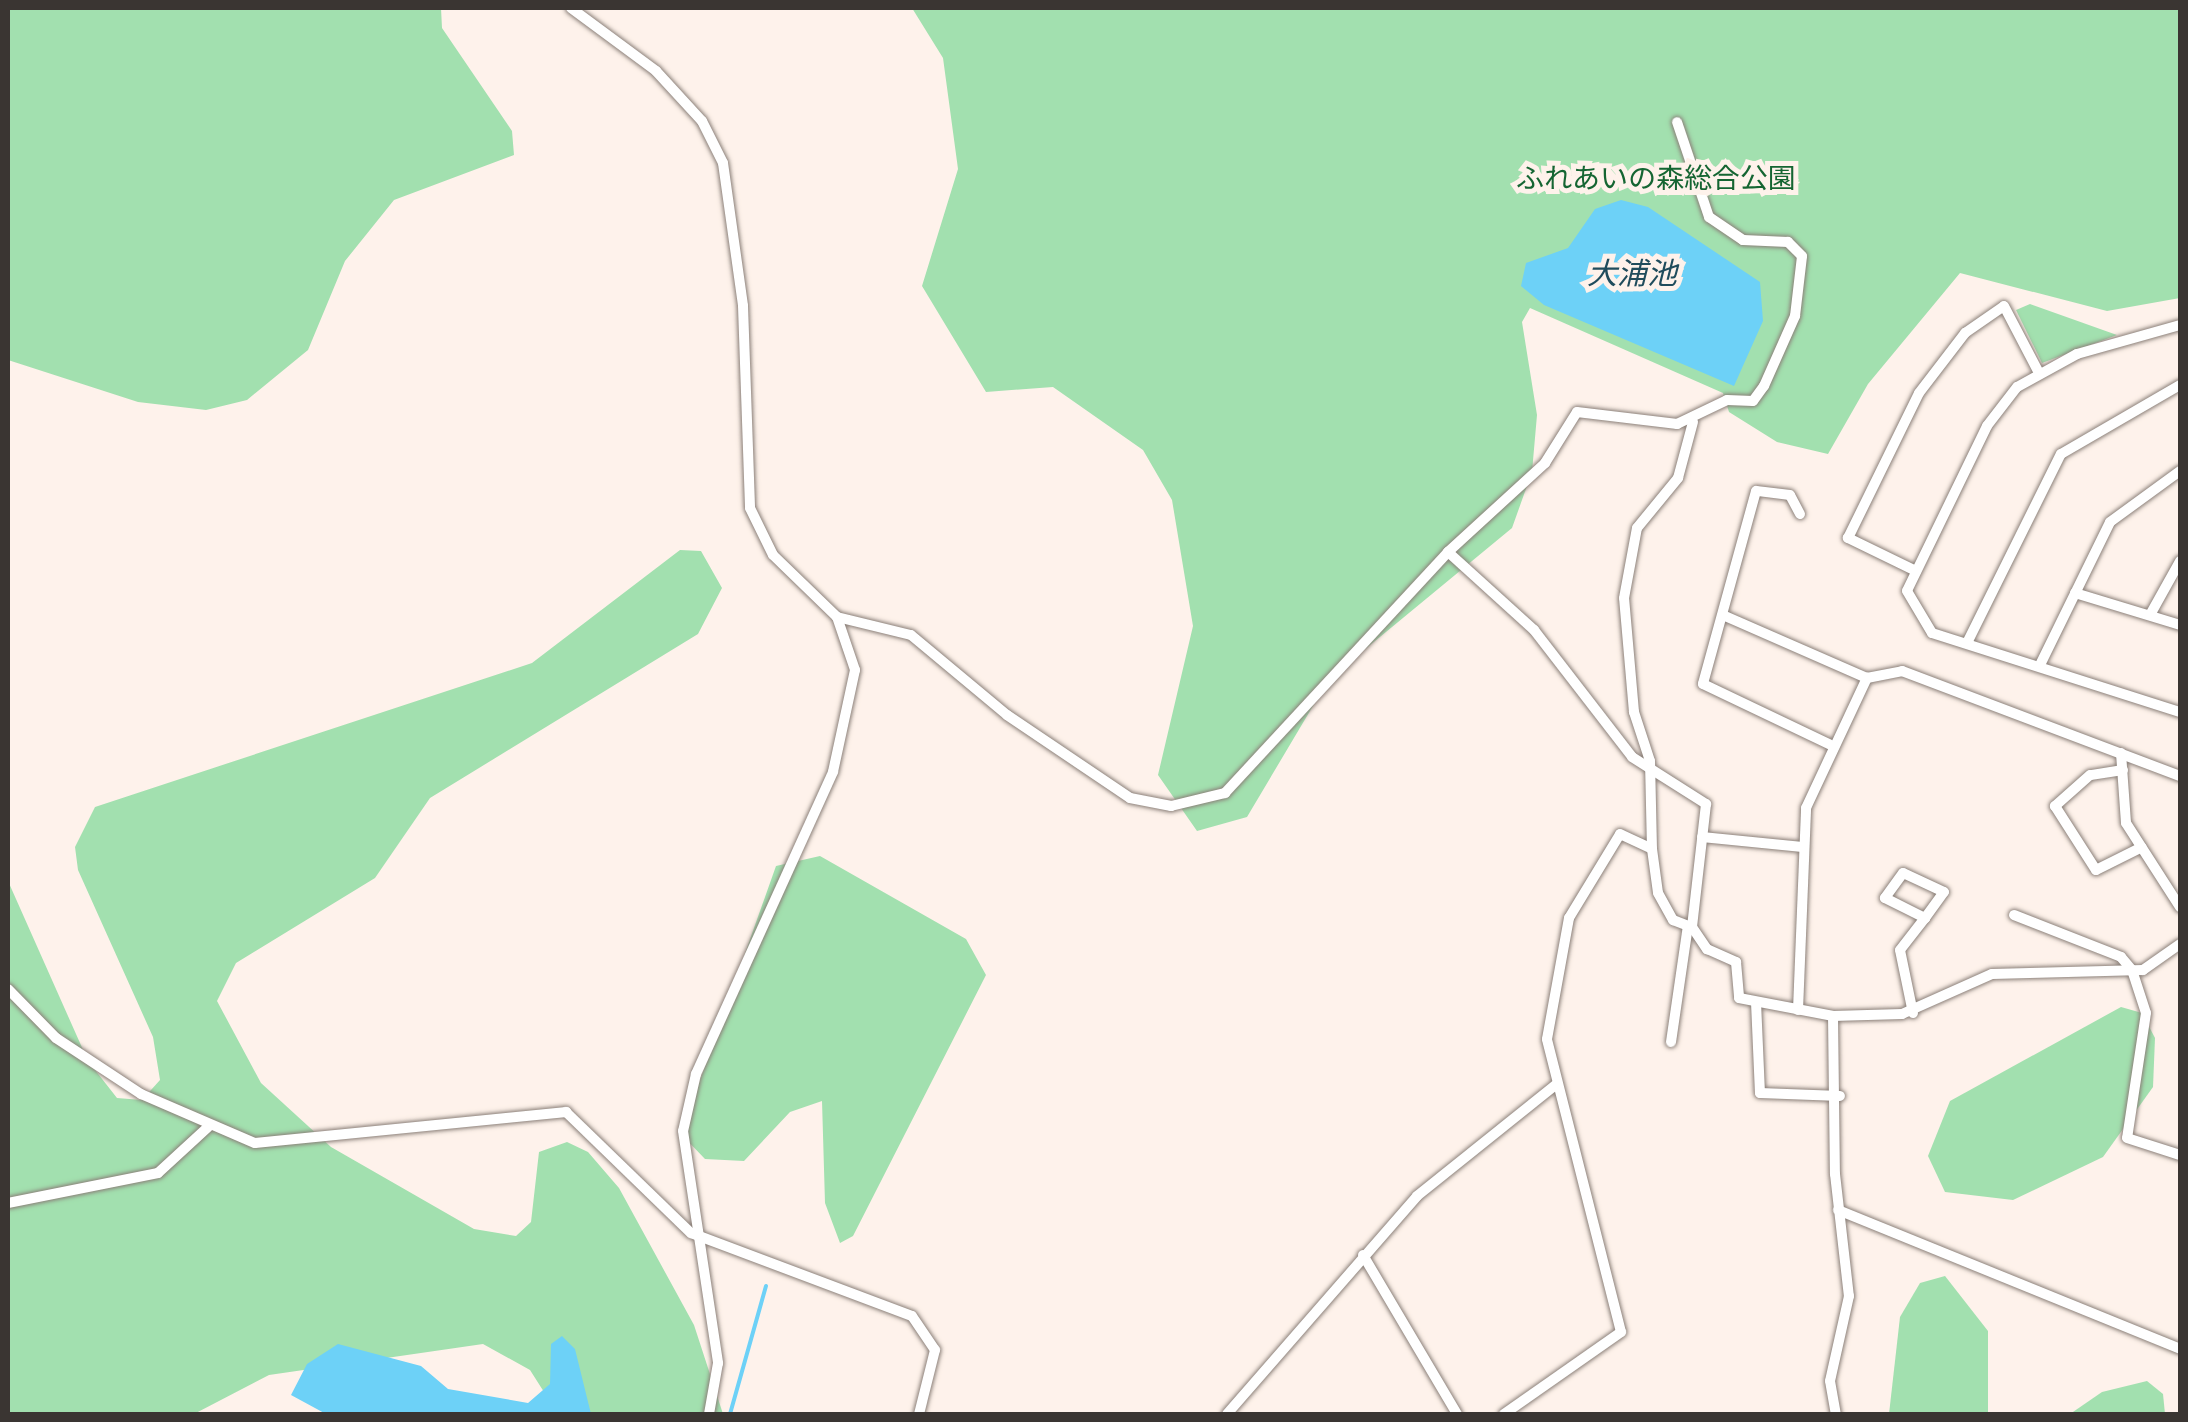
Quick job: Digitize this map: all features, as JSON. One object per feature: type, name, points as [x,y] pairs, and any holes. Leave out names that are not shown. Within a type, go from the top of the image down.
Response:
[{"type":"street","points":[[571,8],[656,71],[702,121],[723,163],[743,306],[750,508],[773,555],[837,617],[855,670],[844,730],[776,913],[696,1074],[683,1131],[691,1233],[714,1328],[709,1414]]},
{"type":"street","points":[[837,617],[911,634],[1006,715],[1130,798],[1198,804],[1258,766],[1448,552],[1545,463],[1577,412],[1693,422],[1728,400],[1753,401],[1764,386],[1795,316],[1802,260],[1788,242],[1754,244],[1709,217],[1677,122]]},
{"type":"street","points":[[1916,571],[1848,538],[1919,393],[1965,333],[2004,306],[2039,373]]},
{"type":"street","points":[[2180,325],[2039,373],[1987,426],[1907,592],[1932,633],[2180,712]]},
{"type":"street","points":[[1967,642],[2061,454],[2180,385]]},
{"type":"street","points":[[1693,422],[1678,478],[1637,528],[1624,598],[1634,712],[1650,761],[1652,849],[1658,893],[1706,949],[1736,962],[1739,998],[1833,1016],[1913,1013],[1992,974],[2132,970],[2180,944]]},
{"type":"street","points":[[2040,665],[2122,506],[2180,471]]},
{"type":"street","points":[[1800,514],[1790,495],[1756,491],[1725,616],[1703,684],[1830,744]]},
{"type":"street","points":[[1448,552],[1534,630],[1620,745],[1650,761],[1706,804],[1671,1042]]},
{"type":"street","points":[[2150,615],[2180,561]]},
{"type":"street","points":[[2075,593],[2180,625]]},
{"type":"street","points":[[1725,616],[1867,678],[1902,672],[2180,776]]},
{"type":"street","points":[[1798,1010],[1803,847],[1830,744],[1867,678]]},
{"type":"street","points":[[2121,753],[2126,823],[2180,907]]},
{"type":"street","points":[[2123,770],[2090,775],[2054,806],[2096,870],[2142,848]]},
{"type":"street","points":[[1504,1414],[1621,1332],[1547,1039],[1569,918],[1620,834],[1652,849]]},
{"type":"street","points":[[1702,837],[1803,847]]},
{"type":"street","points":[[1913,1013],[1900,950],[1925,918],[1944,892],[1903,873],[1884,898],[1925,918]]},
{"type":"street","points":[[2014,915],[2121,957],[2132,970],[2146,1013],[2127,1138],[2180,1155]]},
{"type":"street","points":[[8,989],[56,1038],[208,1127],[256,1143],[566,1112],[691,1233],[912,1316],[935,1350],[919,1414]]},
{"type":"street","points":[[1756,1002],[1760,1094],[1840,1096]]},
{"type":"street","points":[[1833,1016],[1840,1096],[1838,1210],[1849,1296],[1830,1381],[1836,1414]]},
{"type":"street","points":[[1227,1414],[1417,1196],[1557,1084]]},
{"type":"street","points":[[8,1202],[158,1173],[208,1127]]},
{"type":"street","points":[[1838,1210],[2180,1349]]},
{"type":"street","points":[[1363,1254],[1458,1414]]},
{"type":"green space","points":[[8,8],[441,8],[442,28],[512,131],[514,155],[394,200],[345,261],[308,350],[247,400],[206,410],[138,402],[8,360]]},
{"type":"green space","name":"ふれあいの森総合公園","points":[[912,8],[2180,8],[2180,298],[2107,311],[1960,273],[1868,384],[1828,454],[1777,442],[1729,412],[1723,393],[1530,308],[1522,322],[1537,415],[1532,472],[1512,528],[1329,679],[1247,817],[1197,831],[1158,775],[1193,626],[1172,500],[1143,450],[1053,387],[986,392],[922,286],[958,169],[943,58]]},
{"type":"green space","points":[[2030,304],[2117,335],[2042,363],[2016,310]]},
{"type":"green space","points":[[680,550],[701,551],[722,588],[698,634],[430,798],[375,878],[236,963],[217,1001],[261,1083],[331,1147],[474,1229],[516,1236],[531,1222],[539,1152],[567,1142],[588,1152],[619,1188],[694,1325],[723,1414],[558,1414],[530,1370],[483,1344],[269,1375],[194,1414],[8,1414],[8,881],[88,1061],[117,1098],[142,1100],[160,1080],[153,1037],[78,870],[75,847],[95,807],[532,663]]},
{"type":"green space","points":[[820,856],[966,939],[986,975],[853,1236],[840,1243],[825,1203],[822,1101],[790,1112],[744,1161],[705,1159],[681,1134],[776,866]]},
{"type":"green space","points":[[2121,1007],[2142,1013],[2155,1038],[2153,1087],[2103,1157],[2013,1200],[1945,1192],[1928,1156],[1950,1101]]},
{"type":"green space","points":[[1945,1276],[1988,1331],[1988,1414],[1889,1414],[1900,1317],[1920,1283]]},
{"type":"green space","points":[[2147,1381],[2163,1394],[2165,1414],[2070,1414],[2102,1392]]},
{"type":"water","name":"大浦池","points":[[1621,200],[1648,207],[1760,282],[1763,321],[1734,386],[1544,305],[1521,286],[1526,263],[1568,248],[1595,209]]},
{"type":"water","points":[[562,1336],[575,1349],[591,1414],[326,1414],[291,1395],[307,1364],[338,1344],[421,1366],[448,1389],[528,1403],[550,1384],[551,1344]]},
{"type":"waterway","points":[[730,1414],[766,1286]]}]
